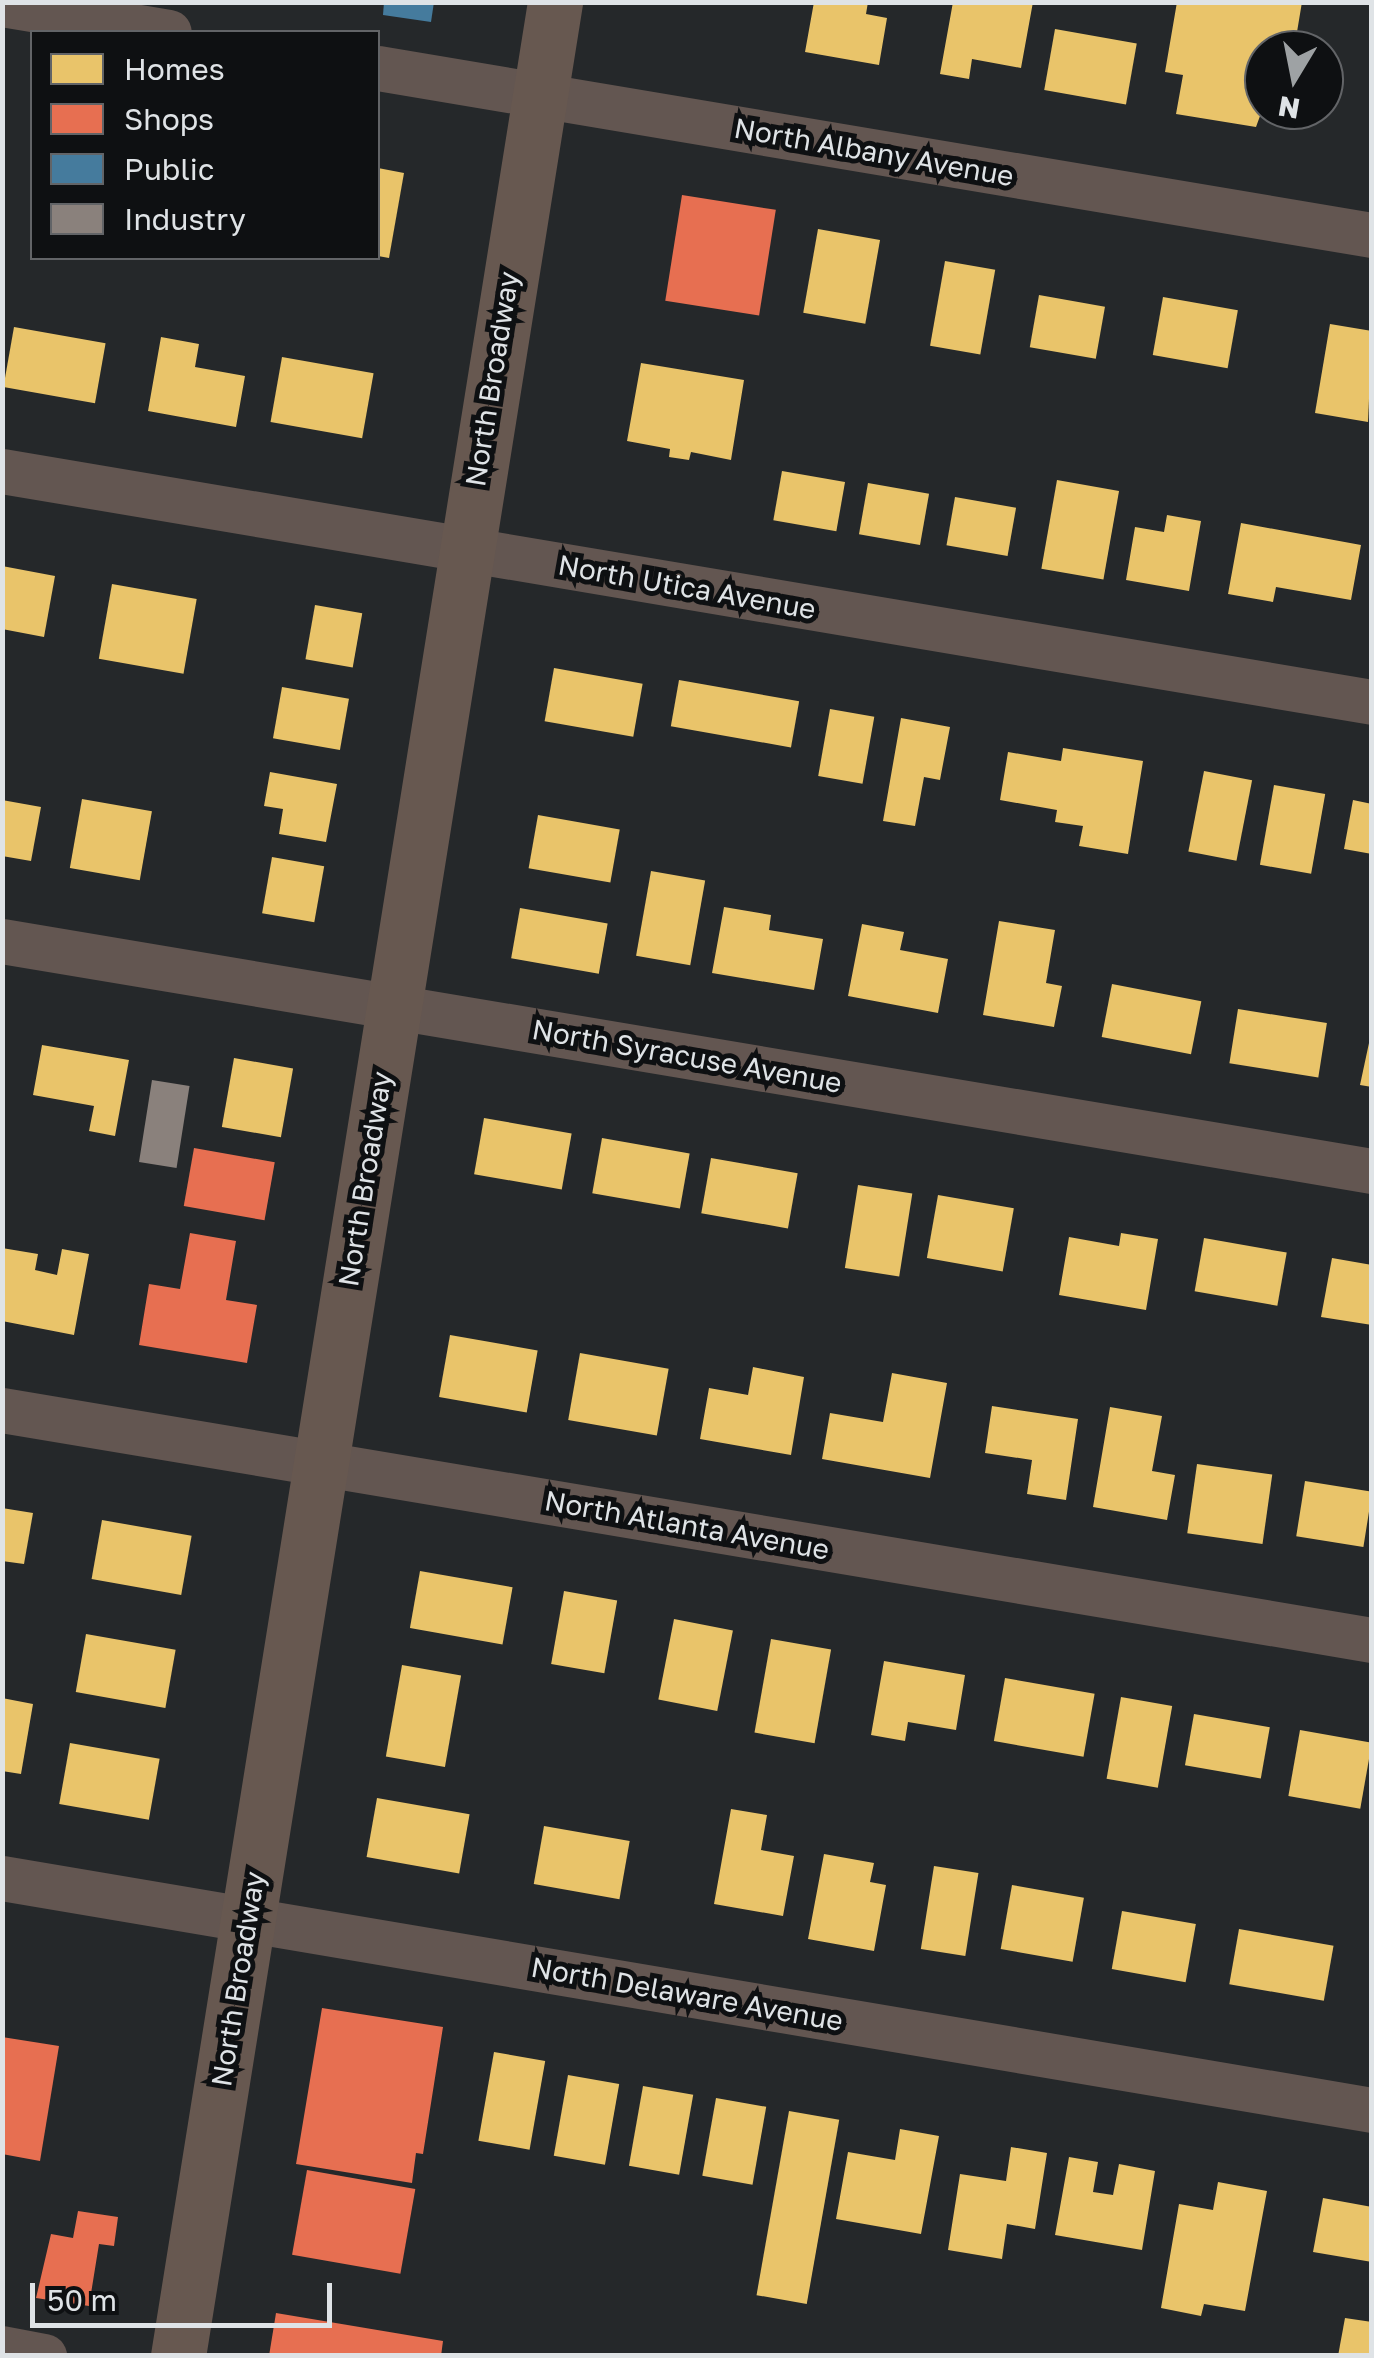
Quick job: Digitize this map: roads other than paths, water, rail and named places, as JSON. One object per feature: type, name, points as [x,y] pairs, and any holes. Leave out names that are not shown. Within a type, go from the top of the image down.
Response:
[{"type":"main road","name":"North Broadway","points":[[178,2356],[556,2]]},
{"type":"street","points":[[2,4],[157,30]]},
{"type":"street","name":"North Albany Avenue","points":[[380,68],[1372,236]]},
{"type":"street","name":"North Utica Avenue","points":[[2,471],[1372,702]]},
{"type":"street","name":"North Syracuse Avenue","points":[[2,940],[1372,1171]]},
{"type":"street","name":"North Atlanta Avenue","points":[[2,1410],[1372,1640]]},
{"type":"street","name":"North Delaware Avenue","points":[[2,1878],[1372,2110]]},
{"type":"street","points":[[2,2348],[44,2356]]}]
